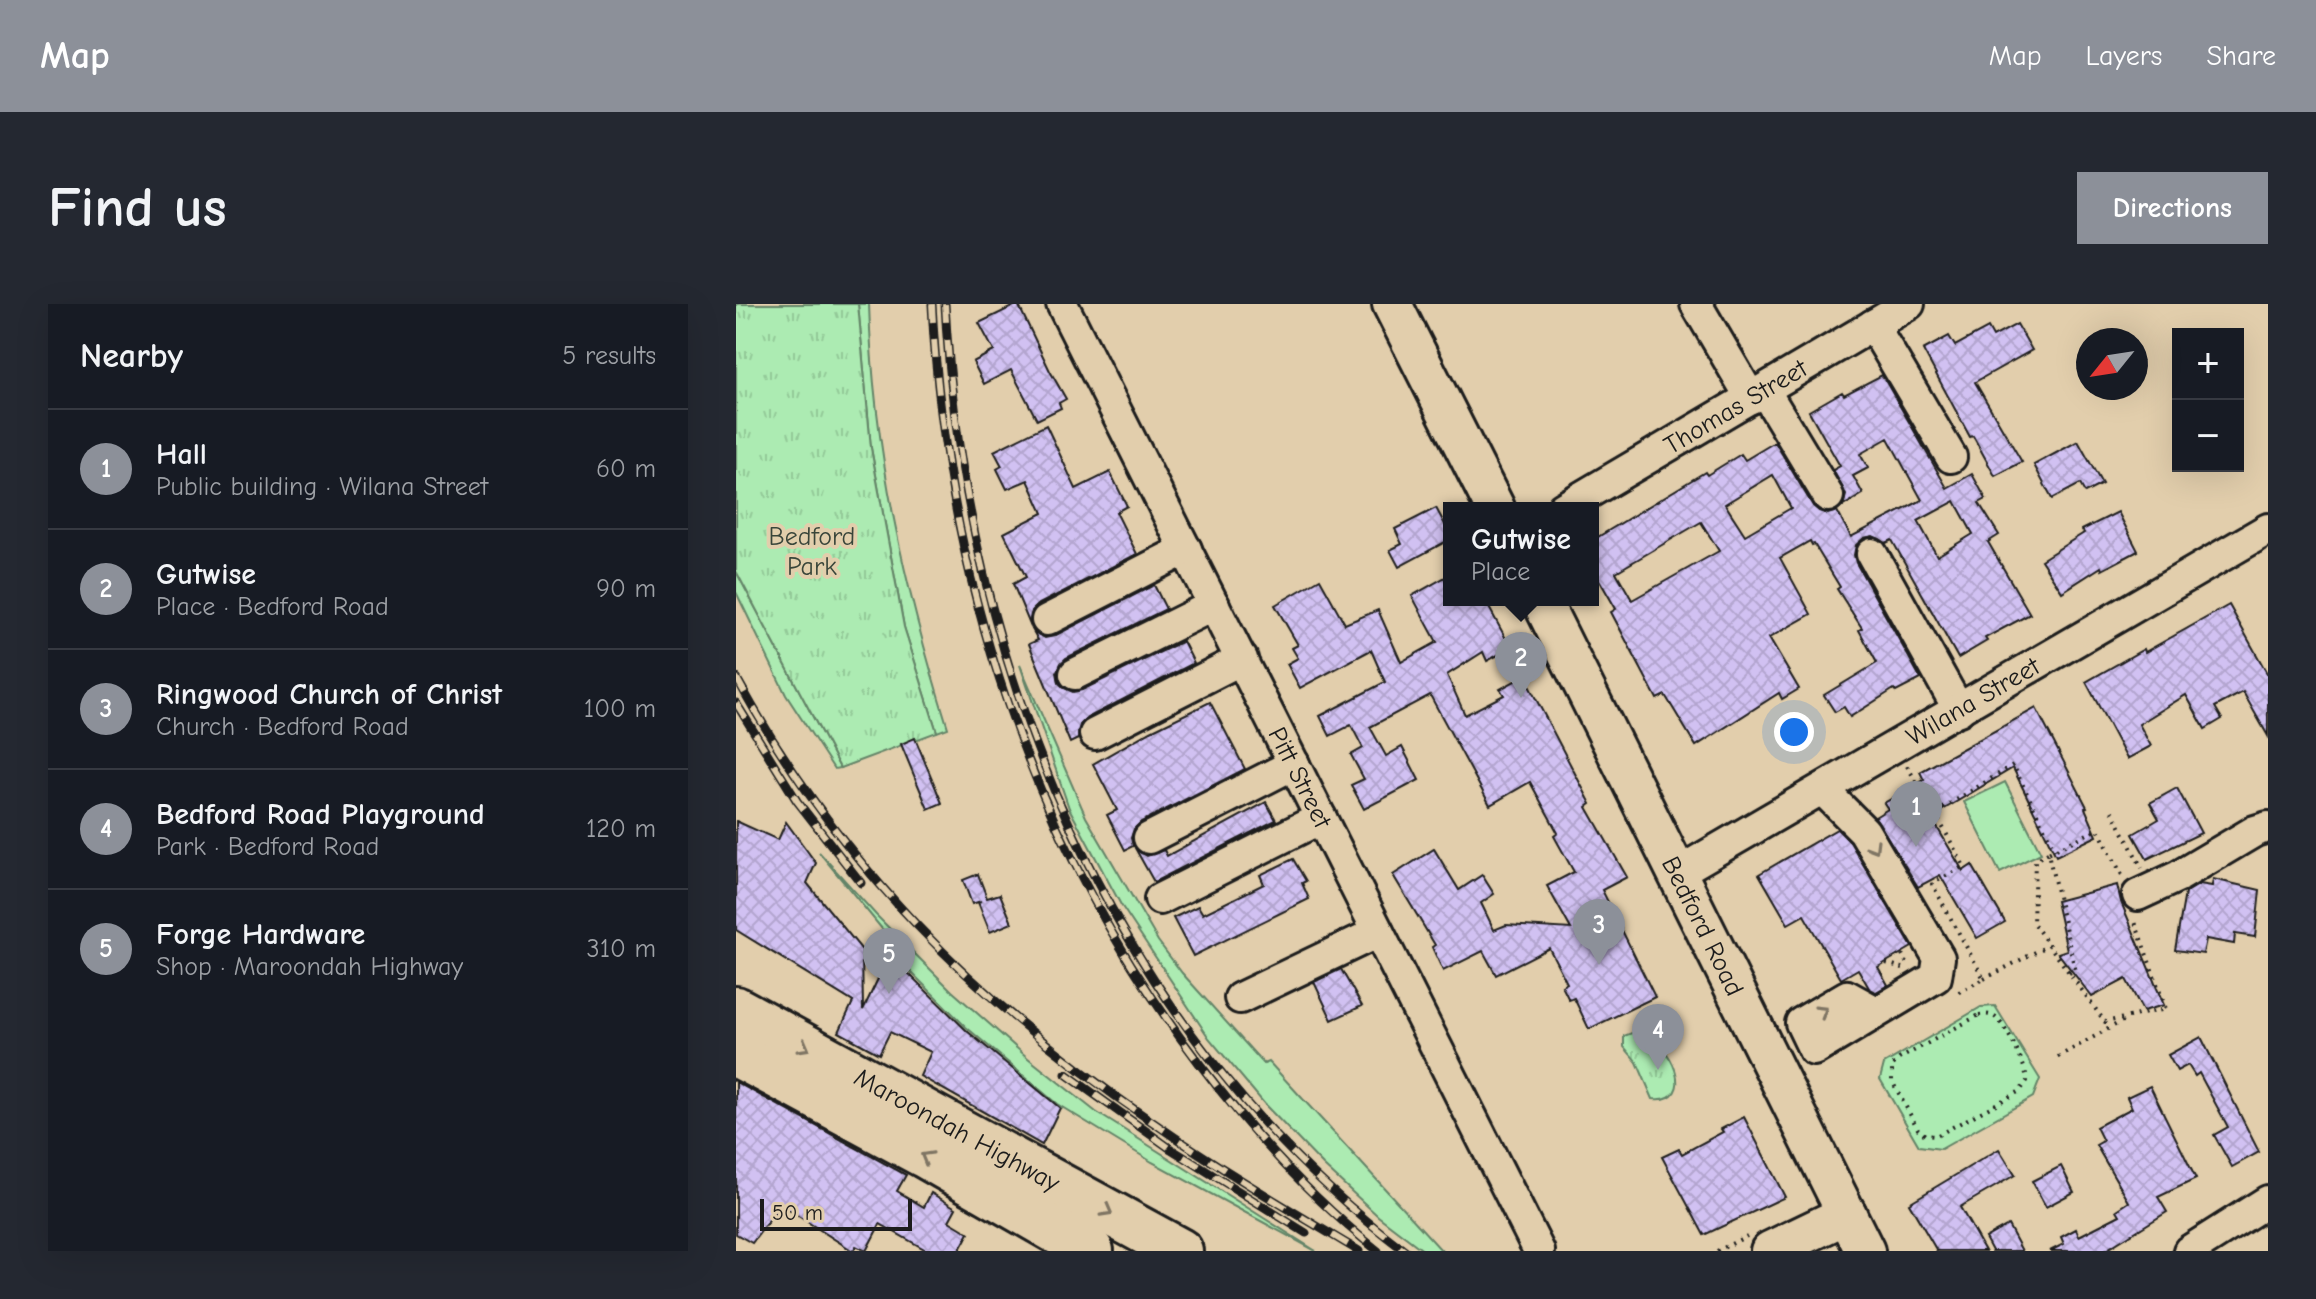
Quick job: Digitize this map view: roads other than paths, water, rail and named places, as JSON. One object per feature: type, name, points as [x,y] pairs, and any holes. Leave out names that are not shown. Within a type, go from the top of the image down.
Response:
[{"type":"highway","name":"Maroondah Highway","points":[[736,1009],[980,1164],[1091,1251]]},
{"type":"highway","name":"Maroondah Highway","points":[[736,1054],[1180,1251]]},
{"type":"main road","points":[[1392,304],[1492,502]]},
{"type":"main road","name":"Bedford Road","points":[[1544,606],[1865,1251]]},
{"type":"main road","points":[[1762,1242],[1847,1214]]},
{"type":"street","name":"Pitt Street","points":[[1062,304],[1539,1251]]},
{"type":"street","points":[[1696,304],[1828,496]]},
{"type":"street","name":"Thomas Street","points":[[1573,502],[1909,304]]},
{"type":"street","points":[[1873,325],[1951,457]]},
{"type":"street","name":"Wilana Street","points":[[1677,873],[2268,529]]},
{"type":"street","points":[[1047,620],[1186,549]]},
{"type":"street","points":[[1872,554],[1959,710]]},
{"type":"street","points":[[1075,674],[1214,605]]},
{"type":"street","points":[[1098,740],[1245,666]]},
{"type":"street","points":[[1149,838],[1294,764]]},
{"type":"street","points":[[1777,1071],[1936,977],[1939,958],[1864,831],[1822,789]]},
{"type":"street","points":[[1164,908],[1326,827]]},
{"type":"street","points":[[2141,893],[2264,837]]},
{"type":"street","points":[[1240,998],[1378,932]]},
{"type":"street","points":[[2189,1251],[2268,1201]]},
{"type":"railway","points":[[932,304],[940,406],[956,507],[978,607],[1008,704],[1045,799],[1089,891],[1140,979],[1199,1063],[1282,1163],[1378,1251]]},
{"type":"railway","points":[[945,304],[958,439],[983,573],[1021,703],[1072,829],[1135,949],[1211,1060],[1301,1161],[1405,1251]]},
{"type":"railway","points":[[736,677],[776,745],[820,809],[917,926],[971,979],[1029,1029],[1154,1123],[1359,1251]]},
{"type":"railway","points":[[736,703],[797,801],[861,883]]},
{"type":"railway","points":[[1066,1074],[1171,1149],[1306,1233]]},
{"type":"place","name":"Gutwise","points":[[1521,698]]},
{"type":"place","name":"Hall","points":[[1916,847]]},
{"type":"place","name":"Ringwood Church of Christ","points":[[1599,965]]},
{"type":"place","name":"Forge Hardware","points":[[889,994]]},
{"type":"place","name":"Bedford Road Playground","points":[[1658,1070]]},
{"type":"park label","name":"Bedford Park","points":[[812,551]]}]
